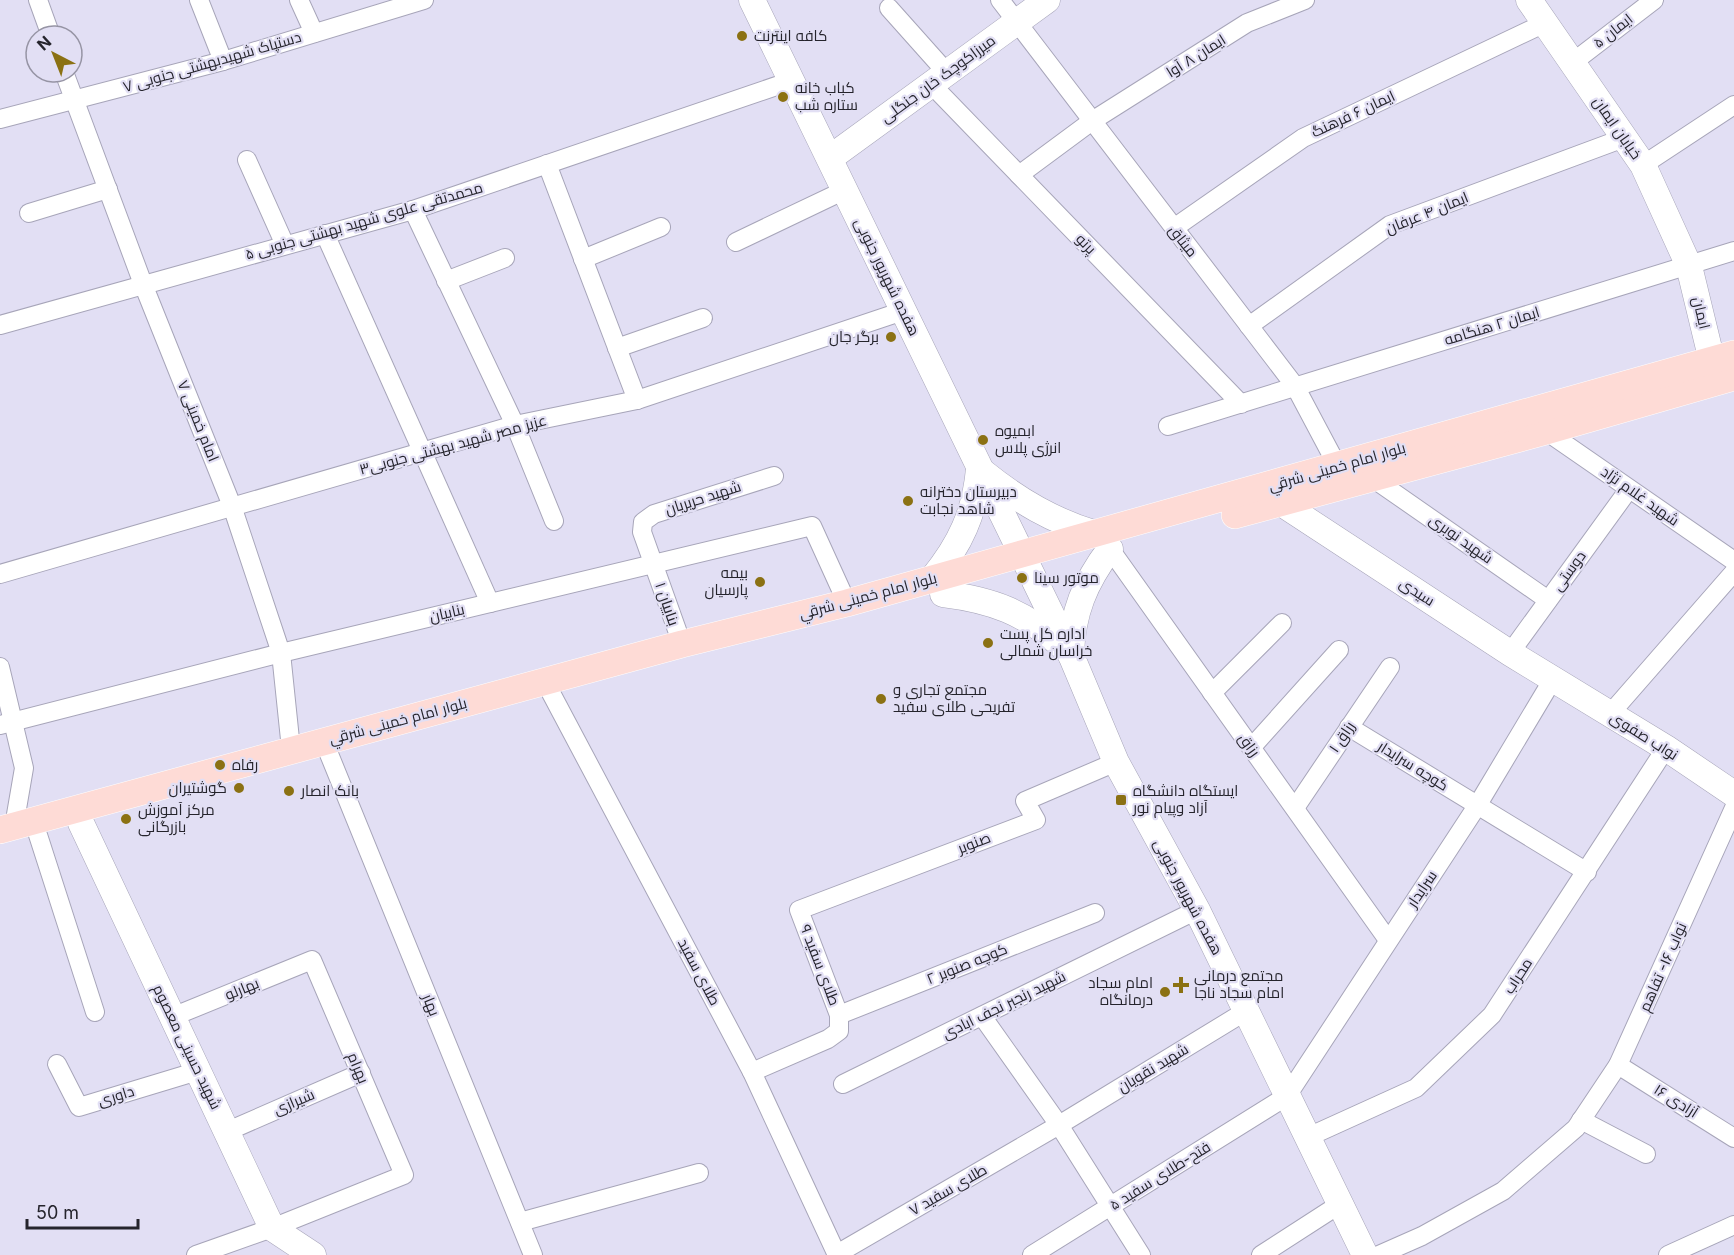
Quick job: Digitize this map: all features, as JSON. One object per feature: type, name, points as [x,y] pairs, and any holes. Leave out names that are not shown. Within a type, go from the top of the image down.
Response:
[{"type":"main road","name":"هفده شهریور جنوبی","points":[[752,0],[1071,655],[1116,762],[1197,910],[1365,1255]]},
{"type":"main road","name":"میرزاکوچک خان جنگلی","points":[[830,158],[1047,0]]},
{"type":"main road","name":"خیابان ایمان","points":[[1529,0],[1643,165],[1689,266]]},
{"type":"main road","name":"ایمان","points":[[1689,266],[1723,358]]},
{"type":"main road","name":"بلوار امام خمینی شرقي","points":[[13,834],[81,823],[1103,541],[1282,496],[1325,478],[1723,358]]},
{"type":"main road","name":"بلوار امام خمینی شرقي","points":[[1325,478],[1374,479],[1734,377]]},
{"type":"main road","points":[[979,469],[1035,509],[1103,541],[1095,568],[1080,598],[1072,632],[1071,655]]},
{"type":"main road","points":[[979,469],[977,493],[967,524],[937,587],[979,598],[1013,611],[1045,630],[1071,655]]},
{"type":"main road","name":"سیدی","points":[[1282,496],[1510,653],[1553,679]]},
{"type":"main road","name":"بلوار امام خمینی شرقي","points":[[13,834],[291,749],[682,644],[847,603],[937,587]]},
{"type":"main road","name":"نواب صفوی","points":[[1553,679],[1666,748],[1734,794]]},
{"type":"main road","name":"شهید حسینی معصوم","points":[[81,823],[272,1228]]},
{"type":"main road","points":[[272,1228],[313,1255]]},
{"type":"street","points":[[38,0],[47,24]]},
{"type":"street","points":[[199,0],[223,61]]},
{"type":"street","points":[[299,0],[314,33]]},
{"type":"street","name":"دستپاک شهیدبهشتی جنوبی ۷","points":[[0,119],[223,61],[424,0]]},
{"type":"street","name":"میثاق","points":[[1000,0],[1295,386],[1325,478]]},
{"type":"street","name":"ایمان ۸ آوا","points":[[1018,175],[1092,121],[1247,23],[1305,0]]},
{"type":"street","name":"ایمان ۵","points":[[1572,63],[1654,0]]},
{"type":"street","name":"پرتو","points":[[889,8],[939,78],[1018,175],[1240,405]]},
{"type":"street","name":"ایمان ۶ فرهنگ","points":[[1174,228],[1303,138],[1545,23]]},
{"type":"street","name":"محمدتقی علوی شهید بهشتی جنوبی ۵","points":[[0,325],[412,210],[791,81]]},
{"type":"street","name":"امام خمینی ۷","points":[[68,84],[143,284],[232,506],[281,653],[291,749]]},
{"type":"street","points":[[1643,165],[1734,105]]},
{"type":"street","name":"ایمان ۴ عرفان","points":[[1249,326],[1390,225],[1624,138]]},
{"type":"street","points":[[247,160],[285,245]]},
{"type":"street","points":[[547,164],[637,400]]},
{"type":"street","points":[[29,213],[108,189]]},
{"type":"street","points":[[736,242],[845,190]]},
{"type":"street","points":[[412,210],[515,425],[554,521]]},
{"type":"street","points":[[583,259],[661,227]]},
{"type":"street","points":[[325,234],[490,603]]},
{"type":"street","name":"ایمان ۲ هنگامه","points":[[1168,426],[1734,251]]},
{"type":"street","points":[[446,281],[505,258]]},
{"type":"street","name":"عزیز مصر شهید بهشتی جنوبی۳","points":[[0,574],[515,425],[637,400],[903,311]]},
{"type":"street","points":[[617,348],[703,318]]},
{"type":"street","name":"شهید غلام نژاد","points":[[1546,431],[1734,561]]},
{"type":"street","name":"شهید حریریان","points":[[653,564],[642,532],[643,522],[654,514],[774,476]]},
{"type":"street","name":"شهید نوبری","points":[[1374,479],[1548,600]]},
{"type":"street","name":"دوستی","points":[[1510,653],[1629,489]]},
{"type":"street","name":"بناییان","points":[[6,723],[281,653],[812,526],[847,603]]},
{"type":"street","name":"رزاق","points":[[1103,541],[1388,940]]},
{"type":"street","name":"بناییان ۱","points":[[653,564],[682,644]]},
{"type":"street","points":[[1610,714],[1734,572]]},
{"type":"street","points":[[1212,693],[1282,623]]},
{"type":"street","points":[[1251,748],[1339,650]]},
{"type":"street","points":[[0,667],[6,723],[24,768],[13,834],[95,1012]]},
{"type":"street","name":"رزاق ۱","points":[[1295,808],[1390,668]]},
{"type":"street","name":"سرایدار","points":[[1287,1096],[1477,806],[1553,679]]},
{"type":"street","name":"طلای سفید","points":[[551,693],[752,1072],[837,1255]]},
{"type":"street","name":"کوچه سرایدار","points":[[1349,726],[1587,872]]},
{"type":"street","name":"محراب","points":[[1308,1137],[1416,1088],[1492,1015],[1666,748]]},
{"type":"street","name":"بهار","points":[[329,754],[533,1255]]},
{"type":"street","name":"صنوبر","points":[[799,909],[1036,820],[1025,801],[1116,762]]},
{"type":"street","name":"نواب ۱۶- تفاهم","points":[[1378,1255],[1422,1236],[1503,1191],[1576,1128],[1618,1065],[1734,808]]},
{"type":"street","name":"طلای سفید ۹","points":[[752,1072],[828,1039],[839,1031],[839,1015],[799,909]]},
{"type":"street","name":"شهید رنجبر نجف ابادی","points":[[843,1084],[1197,910]]},
{"type":"street","name":"کوچه صنوبر ۲","points":[[839,1015],[1095,913]]},
{"type":"street","name":"بهارلو","points":[[172,1017],[312,960]]},
{"type":"street","name":"بهرام","points":[[272,1228],[404,1175],[312,960]]},
{"type":"street","name":"شهید نقویان","points":[[1059,1125],[1246,1011]]},
{"type":"street","points":[[982,1016],[1059,1125],[1141,1255]]},
{"type":"street","name":"داوری","points":[[57,1064],[79,1107],[198,1071]]},
{"type":"street","name":"آزادی ۱۶","points":[[1618,1065],[1734,1138]]},
{"type":"street","name":"شیرازی","points":[[228,1131],[361,1073]]},
{"type":"street","name":"فتح-طلای سفید ۵","points":[[1032,1255],[1287,1096]]},
{"type":"street","points":[[1581,1120],[1646,1154]]},
{"type":"street","name":"طلای سفید ۷","points":[[837,1255],[1059,1125]]},
{"type":"street","points":[[520,1222],[699,1173]]},
{"type":"street","points":[[1261,1255],[1340,1203]]},
{"type":"street","points":[[1668,1255],[1733,1224]]},
{"type":"street","points":[[196,1255],[272,1228]]},
{"type":"place","name":"کافه اینترنت","points":[[742,36]]},
{"type":"place","name":"کباب خانه ستاره شب","points":[[783,97]]},
{"type":"place","name":"برگر جان","points":[[891,337]]},
{"type":"place","name":"ابمیوه انرژی پلاس","points":[[983,440]]},
{"type":"place","name":"دبیرستان دخترانه شاهد نجابت","points":[[908,501]]},
{"type":"place","name":"موتور سینا","points":[[1022,578]]},
{"type":"place","name":"بیمه پارسیان","points":[[760,582]]},
{"type":"place","name":"اداره کل پست خراسان شمالی","points":[[988,643]]},
{"type":"place","name":"مجتمع تجاری و تفریحی طلای سفید","points":[[881,699]]},
{"type":"place","name":"رفاه","points":[[220,765]]},
{"type":"place","name":"گوشتیران","points":[[239,788]]},
{"type":"place","name":"بانک انصار","points":[[289,791]]},
{"type":"place","name":"ایستگاه دانشگاه آزاد وپیام نور","points":[[1121,800]]},
{"type":"place","name":"مرکز آموزش بازرگانی","points":[[126,819]]},
{"type":"place","name":"مجتمع درمانی امام سجاد ناجا","points":[[1181,985]]},
{"type":"place","name":"امام سجاد درمانگاه","points":[[1165,992]]}]
